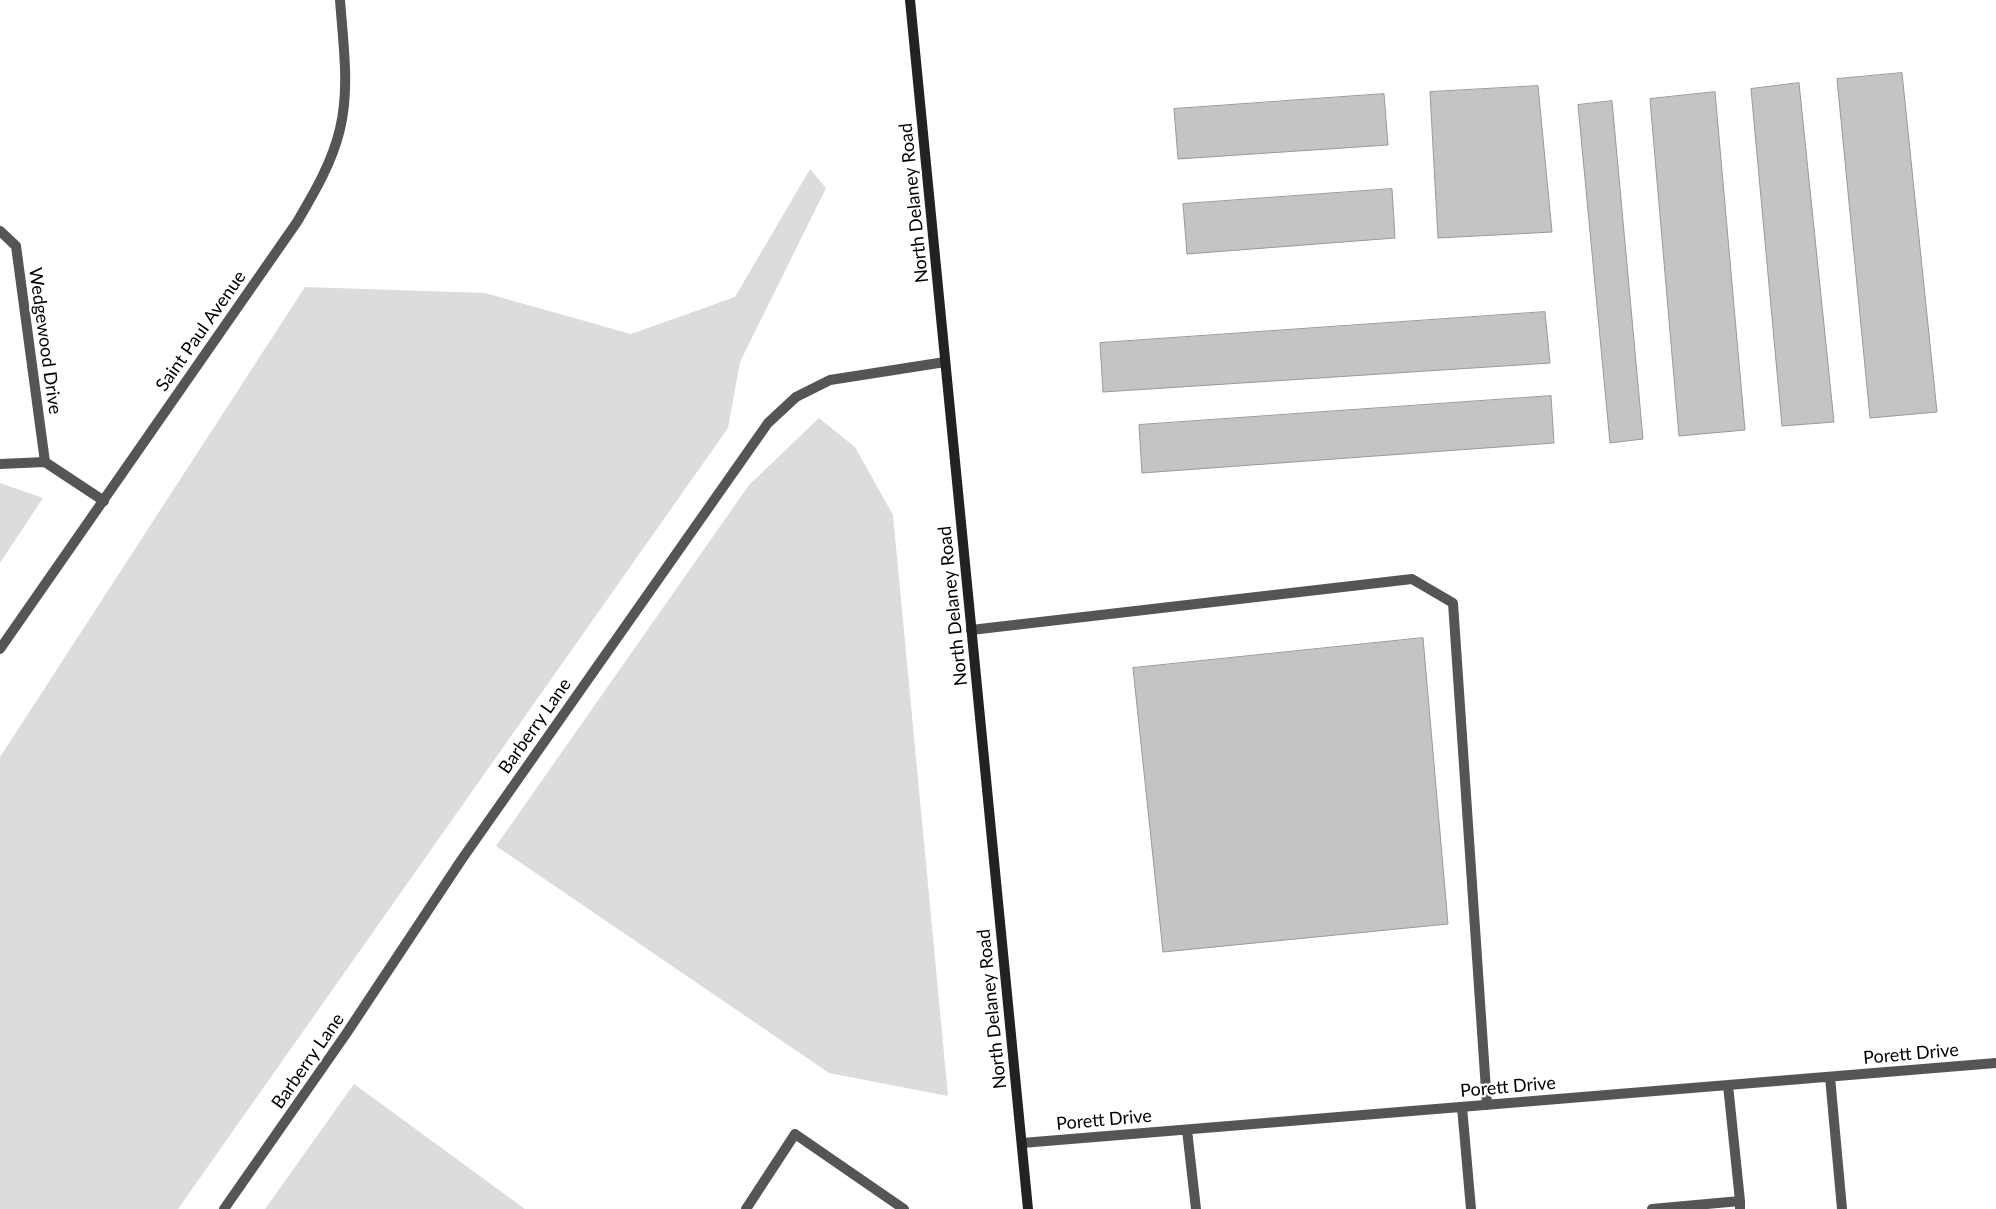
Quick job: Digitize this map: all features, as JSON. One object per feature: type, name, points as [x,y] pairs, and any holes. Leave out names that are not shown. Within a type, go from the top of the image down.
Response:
[{"type":"street","name":"Saint Paul Avenue","points":[[0,649],[297,222],[323,178],[340,129],[344,101],[344,48],[340,0]]},
{"type":"street","name":"North Delaney Road","points":[[910,0],[1028,1209]]},
{"type":"street","name":"Wedgewood Drive","points":[[0,231],[16,246],[45,462]]},
{"type":"street","name":"Barberry Lane","points":[[224,1209],[346,1034],[462,859],[768,423],[796,397],[830,380],[945,362]]},
{"type":"street","points":[[0,464],[45,462],[104,501]]},
{"type":"street","points":[[972,630],[1412,579],[1453,603],[1488,1105]]},
{"type":"street","name":"Porett Drive","points":[[1022,1143],[1996,1063]]},
{"type":"street","points":[[1830,1077],[1842,1209]]},
{"type":"street","points":[[1652,1209],[1740,1205],[1728,1085]]},
{"type":"street","points":[[1462,1107],[1471,1209]]},
{"type":"street","points":[[1187,1130],[1196,1209]]},
{"type":"street","points":[[746,1209],[795,1134],[904,1209]]},
{"type":"shaded area","points":[[810,169],[826,188],[740,362],[728,428],[178,1209],[0,1209],[0,757],[305,287],[485,293],[631,334],[735,297]]},
{"type":"shaded area","points":[[819,418],[855,447],[893,515],[948,1096],[829,1073],[496,846],[749,485]]},
{"type":"shaded area","points":[[0,483],[43,498],[0,563]]},
{"type":"shaded area","points":[[354,1084],[525,1209],[265,1209]]},
{"type":"building","points":[[1902,73],[1937,412],[1870,418],[1837,79]]},
{"type":"building","points":[[1799,83],[1834,422],[1782,426],[1751,89]]},
{"type":"building","points":[[1538,86],[1552,232],[1438,238],[1430,92]]},
{"type":"building","points":[[1715,92],[1745,430],[1679,436],[1650,99]]},
{"type":"building","points":[[1384,94],[1388,145],[1178,159],[1174,109]]},
{"type":"building","points":[[1612,101],[1643,439],[1610,443],[1578,105]]},
{"type":"building","points":[[1392,189],[1395,238],[1187,254],[1183,204]]},
{"type":"building","points":[[1545,312],[1550,363],[1103,392],[1100,343]]},
{"type":"building","points":[[1551,396],[1554,443],[1142,473],[1139,425]]},
{"type":"building","points":[[1423,638],[1448,924],[1163,952],[1133,668]]}]
